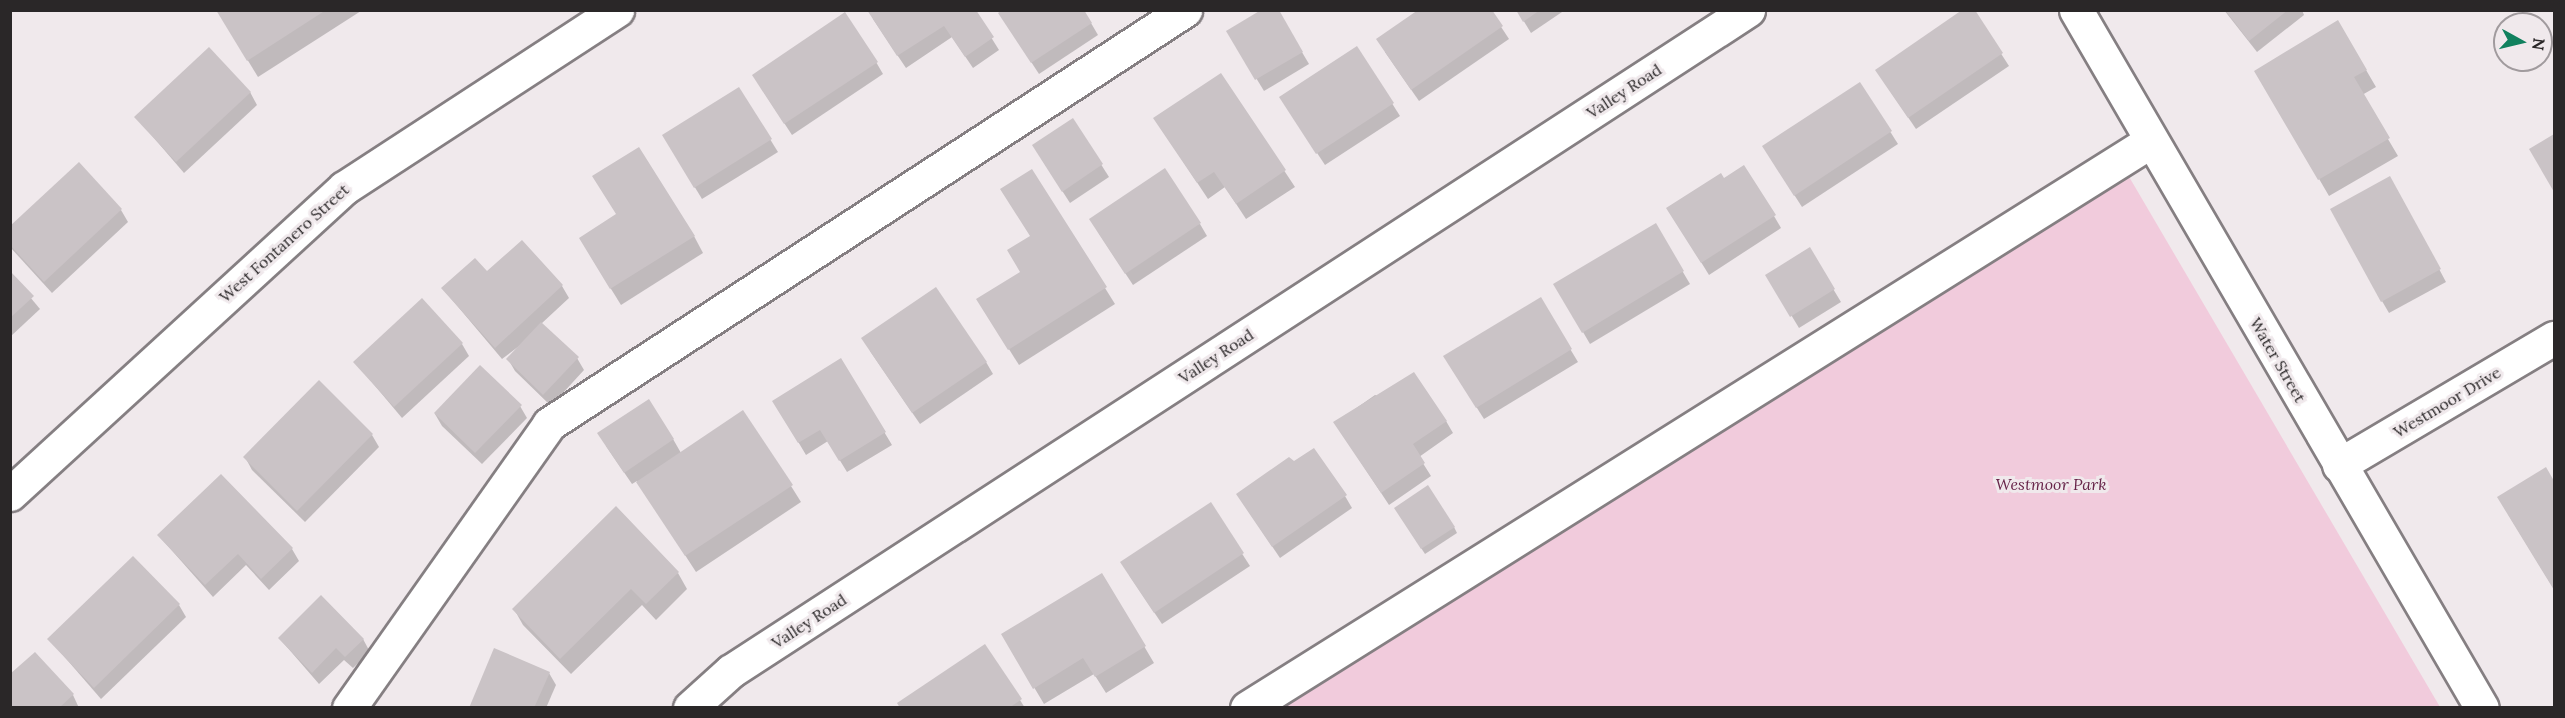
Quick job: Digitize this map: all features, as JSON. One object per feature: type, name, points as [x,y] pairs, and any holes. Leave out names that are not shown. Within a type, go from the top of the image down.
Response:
[{"type":"street","name":"West Fontanero Street","points":[[10,494],[344,188],[617,10]]},
{"type":"street","points":[[349,708],[549,424],[1185,10]]},
{"type":"street","name":"Valley Road","points":[[690,708],[731,671],[1748,10]]},
{"type":"street","name":"Water Street","points":[[2076,10],[2482,708]]},
{"type":"street","points":[[1247,708],[2151,141]]},
{"type":"street","name":"Westmoor Drive","points":[[2339,465],[2554,338]]},
{"type":"green space","name":"Westmoor Park","points":[[2128,175],[2440,707],[1267,708]]},
{"type":"building","points":[[216,10],[326,10],[247,61]]},
{"type":"building","points":[[867,10],[976,10],[994,37],[965,57],[944,26],[897,56]]},
{"type":"building","points":[[1002,10],[1084,10],[1092,23],[1031,63],[998,13]]},
{"type":"building","points":[[1261,10],[1279,10],[1303,52],[1255,80],[1226,31]]},
{"type":"building","points":[[1418,10],[1492,10],[1503,26],[1411,90],[1376,39]]},
{"type":"building","points":[[1516,10],[1540,10],[1523,22]]},
{"type":"building","points":[[1962,10],[1975,10],[2003,53],[1908,118],[1875,70]]},
{"type":"building","points":[[2225,10],[2288,10],[2249,41]]},
{"type":"building","points":[[845,12],[878,62],[784,124],[752,75]]},
{"type":"building","points":[[2338,20],[2367,70],[2354,77],[2390,138],[2318,180],[2254,71]]},
{"type":"building","points":[[1357,46],[1394,103],[1316,154],[1279,97]]},
{"type":"building","points":[[209,47],[251,92],[176,162],[134,117]]},
{"type":"building","points":[[1221,73],[1286,170],[1236,204],[1214,172],[1197,183],[1153,118]]},
{"type":"building","points":[[1860,82],[1892,131],[1794,196],[1762,146]]},
{"type":"building","points":[[739,87],[772,139],[694,188],[662,135]]},
{"type":"building","points":[[1073,118],[1103,164],[1062,192],[1032,145]]},
{"type":"building","points":[[2554,134],[2554,192],[2529,149]]},
{"type":"building","points":[[639,147],[695,236],[610,289],[579,238],[616,214],[592,176]]},
{"type":"building","points":[[79,162],[122,209],[44,282],[10,245],[10,226]]},
{"type":"building","points":[[1744,165],[1776,215],[1701,263],[1666,208],[1721,173],[1724,178]]},
{"type":"building","points":[[1165,168],[1201,223],[1125,274],[1089,219]]},
{"type":"building","points":[[1032,169],[1107,287],[1008,350],[976,299],[1020,272],[1007,250],[1030,236],[1000,189]]},
{"type":"building","points":[[2390,176],[2441,269],[2381,302],[2330,209]]},
{"type":"building","points":[[1656,223],[1684,271],[1582,333],[1553,284]]},
{"type":"building","points":[[522,240],[563,285],[495,348],[441,288],[475,258],[487,271]]},
{"type":"building","points":[[1810,247],[1835,289],[1790,317],[1765,275]]},
{"type":"building","points":[[10,271],[34,296],[10,318]]},
{"type":"building","points":[[936,287],[987,362],[912,413],[861,338]]},
{"type":"building","points":[[1541,297],[1572,349],[1476,408],[1443,356]]},
{"type":"building","points":[[422,298],[463,343],[394,407],[353,362]]},
{"type":"building","points":[[541,322],[579,357],[543,395],[506,359]]},
{"type":"building","points":[[841,358],[886,432],[839,461],[820,430],[798,443],[772,401]]},
{"type":"building","points":[[480,365],[522,405],[475,453],[434,413]]},
{"type":"building","points":[[1414,372],[1447,421],[1413,444],[1425,463],[1381,493],[1333,422]]},
{"type":"building","points":[[319,380],[373,434],[297,511],[243,457]]},
{"type":"building","points":[[649,399],[674,439],[624,473],[597,433]]},
{"type":"building","points":[[743,410],[793,485],[685,556],[636,482]]},
{"type":"building","points":[[1314,448],[1347,495],[1272,547],[1236,494],[1289,457],[1294,461]]},
{"type":"building","points":[[2546,467],[2554,481],[2554,590],[2497,497]]},
{"type":"building","points":[[221,474],[293,548],[261,579],[238,554],[205,585],[157,535]]},
{"type":"building","points":[[1428,485],[1455,527],[1421,549],[1394,508]]},
{"type":"building","points":[[1211,502],[1244,553],[1154,613],[1120,562]]},
{"type":"building","points":[[616,506],[679,572],[646,604],[631,589],[560,659],[512,609]]},
{"type":"building","points":[[133,556],[180,604],[94,688],[47,639]]},
{"type":"building","points":[[1102,573],[1146,646],[1095,677],[1083,658],[1033,689],[1001,634]]},
{"type":"building","points":[[321,595],[364,639],[345,657],[336,648],[312,673],[278,638]]},
{"type":"building","points":[[985,644],[1022,699],[1009,708],[900,708],[897,703]]},
{"type":"building","points":[[494,648],[550,672],[534,708],[469,708]]},
{"type":"building","points":[[35,652],[74,694],[59,708],[10,708],[10,674]]}]
